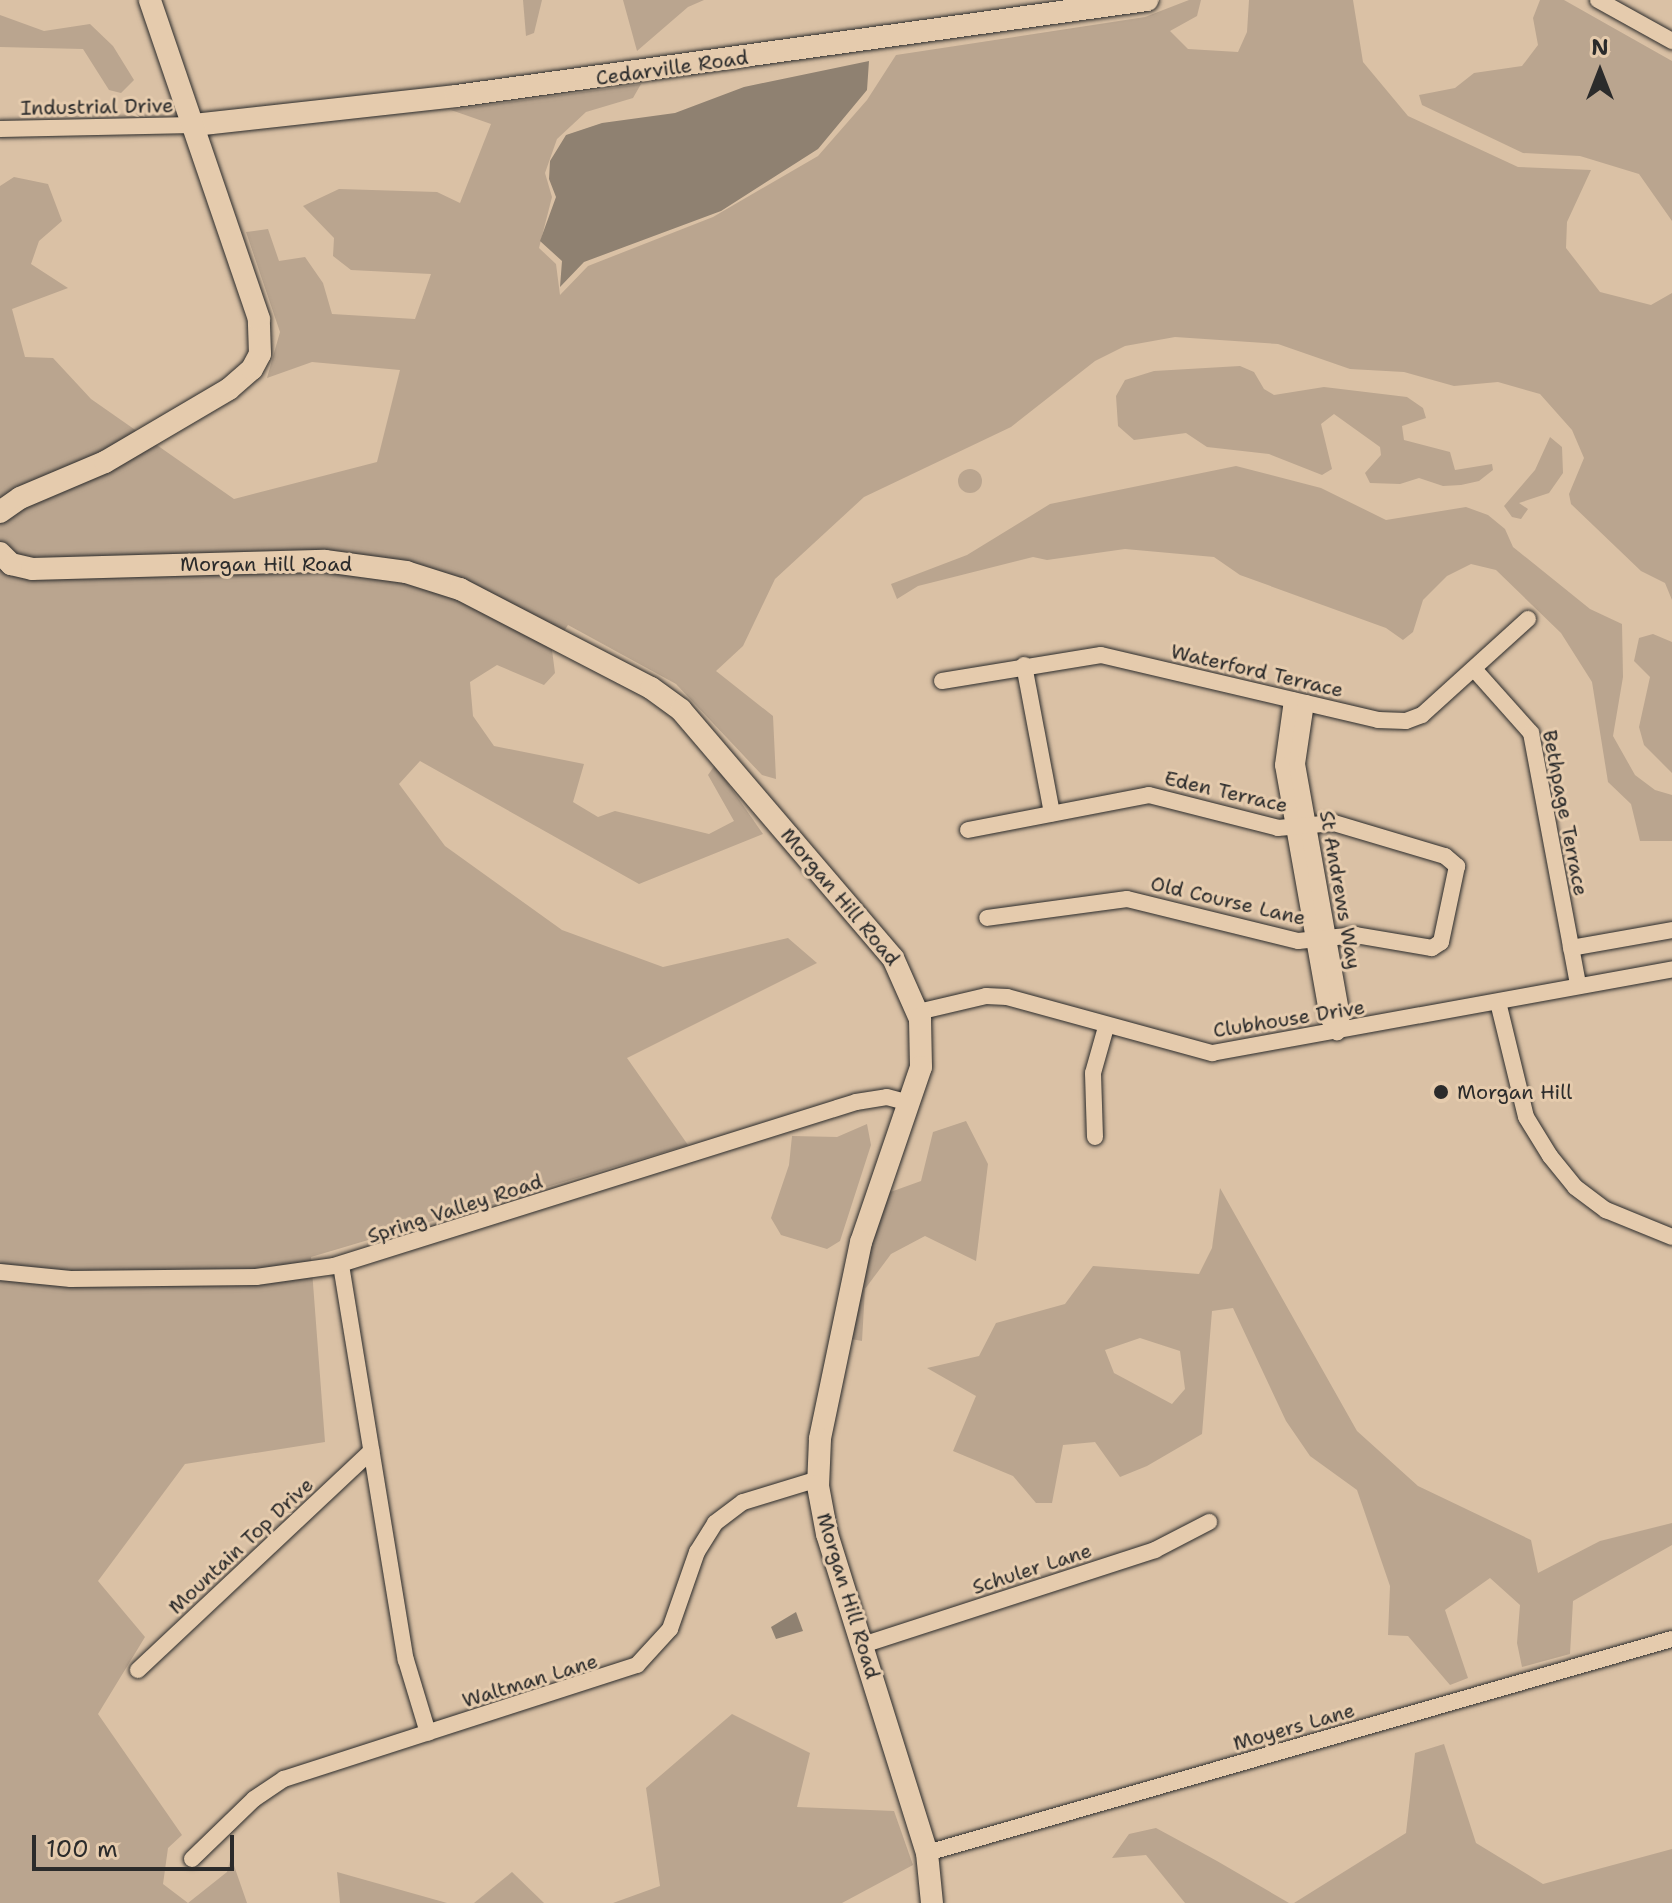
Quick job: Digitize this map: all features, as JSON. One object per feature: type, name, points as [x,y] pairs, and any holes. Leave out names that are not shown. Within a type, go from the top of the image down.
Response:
[{"type":"main road","points":[[0,512],[119,454],[229,389],[256,364],[262,348],[259,319],[150,0]]},
{"type":"main road","name":"Cedarville Road","points":[[194,125],[456,96],[1147,0]]},
{"type":"main road","name":"Morgan Hill Road","points":[[0,553],[11,564],[32,569],[278,561],[357,564],[419,575],[475,597],[651,688],[689,718],[893,958],[918,1012],[922,1055],[909,1103],[861,1242],[820,1439],[818,1479],[827,1534],[927,1853],[932,1903]]},
{"type":"street","points":[[1598,0],[1672,41]]},
{"type":"street","name":"Industrial Drive","points":[[0,129],[194,125]]},
{"type":"street","name":"Waterford Terrace","points":[[942,681],[1024,665],[1101,655],[1378,720],[1406,721],[1422,715],[1528,619]]},
{"type":"street","points":[[1024,665],[1052,813]]},
{"type":"street","name":"Bethpage Terrace","points":[[1474,669],[1531,733],[1578,985]]},
{"type":"street","name":"St Andrews Way","points":[[1299,701],[1297,764],[1301,826],[1322,939],[1342,1016],[1337,1032]]},
{"type":"street","name":"Eden Terrace","points":[[968,830],[1149,795],[1278,828],[1334,823],[1445,856],[1457,866],[1457,878]]},
{"type":"street","name":"Old Course Lane","points":[[987,918],[1127,899],[1298,941],[1356,935],[1432,948],[1441,942],[1457,878]]},
{"type":"street","points":[[1571,948],[1672,930]]},
{"type":"street","name":"Clubhouse Drive","points":[[918,1012],[996,995],[1212,1053],[1672,969]]},
{"type":"street","points":[[1498,1002],[1526,1117],[1550,1156],[1575,1187],[1606,1210],[1672,1237]]},
{"type":"street","points":[[1095,1137],[1093,1073],[1106,1027]]},
{"type":"street","name":"Spring Valley Road","points":[[0,1272],[83,1279],[256,1277],[341,1265],[856,1102],[887,1097],[909,1103]]},
{"type":"street","points":[[341,1265],[407,1670],[428,1733]]},
{"type":"street","name":"Mountain Top Drive","points":[[138,1670],[371,1451]]},
{"type":"street","name":"Waltman Lane","points":[[192,1859],[276,1783],[637,1665],[670,1629],[697,1552],[715,1523],[743,1502],[818,1479]]},
{"type":"street","name":"Schuler Lane","points":[[863,1645],[1155,1550],[1209,1522]]},
{"type":"street","name":"Moyers Lane","points":[[927,1853],[1672,1639]]},
{"type":"shaded area","points":[[523,0],[542,0],[534,33],[526,36]]},
{"type":"shaded area","points":[[623,0],[704,0],[688,7],[637,51]]},
{"type":"shaded area","points":[[1189,0],[1201,0],[1197,16],[1170,31],[1188,49],[1238,52],[1247,32],[1249,0],[1353,0],[1363,62],[1408,116],[1518,167],[1591,170],[1567,222],[1566,248],[1600,292],[1651,305],[1672,293],[1672,600],[1665,583],[1641,571],[1571,504],[1569,494],[1584,458],[1572,430],[1540,394],[1498,382],[1454,386],[1404,372],[1350,369],[1278,344],[1175,337],[1125,346],[1095,361],[1011,427],[864,497],[775,579],[743,646],[716,671],[773,716],[776,779],[762,775],[676,684],[568,625],[552,650],[555,673],[544,685],[497,665],[470,682],[473,716],[494,746],[584,764],[573,802],[598,817],[615,811],[709,834],[734,821],[708,775],[715,765],[763,834],[639,884],[420,761],[399,784],[445,846],[562,930],[663,967],[788,938],[817,963],[627,1058],[688,1145],[311,1257],[325,1442],[185,1464],[98,1581],[145,1637],[98,1714],[182,1835],[168,1848],[163,1884],[188,1903],[0,1903],[0,186],[14,177],[48,184],[62,221],[39,241],[31,264],[68,288],[12,309],[25,357],[53,358],[91,399],[234,499],[377,462],[400,370],[312,362],[267,378],[280,332],[246,232],[268,229],[279,261],[305,257],[323,283],[332,314],[415,319],[431,274],[351,270],[333,256],[334,238],[303,206],[339,189],[437,192],[460,203],[491,124],[451,110],[641,84],[633,98],[586,112],[557,139],[545,173],[552,197],[539,248],[556,264],[560,295],[588,266],[713,217],[818,156],[867,100],[896,55],[1145,17]]},
{"type":"shaded area","points":[[1540,0],[1564,0],[1672,61],[1672,221],[1639,174],[1580,156],[1523,153],[1422,105],[1419,95],[1455,88],[1474,73],[1522,66],[1538,45],[1533,18]]},
{"type":"shaded area","points":[[0,15],[44,31],[90,24],[113,46],[134,80],[121,93],[109,90],[83,49],[0,47]]},
{"type":"shaded area","points":[[869,61],[867,90],[818,149],[721,211],[584,262],[560,287],[562,261],[540,241],[556,197],[549,179],[550,161],[566,135],[602,123],[675,113],[744,87]]},
{"type":"shaded area","points":[[1240,366],[1254,372],[1264,389],[1274,395],[1324,387],[1407,397],[1423,408],[1426,418],[1402,426],[1404,440],[1450,452],[1455,470],[1492,464],[1493,470],[1479,481],[1461,485],[1443,486],[1419,478],[1400,484],[1370,483],[1365,473],[1381,455],[1380,447],[1334,414],[1321,424],[1332,469],[1322,475],[1269,454],[1207,447],[1186,433],[1134,440],[1118,426],[1116,396],[1125,380],[1154,371]]},
{"type":"shaded area","points":[[1550,437],[1562,447],[1563,473],[1549,493],[1519,503],[1528,509],[1521,519],[1512,517],[1504,506],[1535,470]]},
{"type":"shaded area","points":[[1236,466],[1321,488],[1386,520],[1466,507],[1488,515],[1505,529],[1513,547],[1590,609],[1622,624],[1623,677],[1613,736],[1635,775],[1655,790],[1672,795],[1672,841],[1640,841],[1631,804],[1608,782],[1592,682],[1561,633],[1496,570],[1471,564],[1447,576],[1423,600],[1413,632],[1403,640],[1386,628],[1240,575],[1214,557],[1125,549],[1047,560],[1033,557],[918,586],[897,599],[891,584],[967,555],[1050,504]]},
{"type":"shaded area","points":[[970,469],[978,473],[982,481],[978,489],[970,493],[962,489],[958,481],[962,473]]},
{"type":"shaded area","points":[[1653,634],[1672,642],[1672,773],[1644,745],[1639,727],[1650,677],[1634,661],[1639,638]]},
{"type":"shaded area","points":[[966,1121],[988,1164],[976,1261],[925,1236],[891,1254],[865,1289],[862,1341],[851,1339],[871,1231],[885,1194],[921,1181],[933,1132]]},
{"type":"shaded area","points":[[867,1124],[871,1145],[840,1241],[827,1249],[781,1235],[771,1218],[789,1165],[792,1136],[837,1137]]},
{"type":"shaded area","points":[[1220,1188],[1357,1431],[1418,1486],[1531,1540],[1538,1573],[1600,1541],[1672,1523],[1672,1545],[1573,1601],[1570,1654],[1522,1667],[1517,1643],[1520,1605],[1490,1578],[1445,1610],[1468,1678],[1450,1685],[1408,1636],[1388,1635],[1390,1586],[1357,1490],[1310,1456],[1286,1421],[1233,1308],[1212,1311],[1202,1434],[1147,1466],[1120,1477],[1095,1442],[1063,1445],[1052,1503],[1036,1503],[1013,1476],[953,1451],[976,1396],[927,1368],[979,1356],[996,1323],[1065,1304],[1093,1266],[1199,1274],[1212,1248]],"holes":[[[1140,1338],[1180,1351],[1185,1389],[1172,1404],[1114,1373],[1105,1350]]]},
{"type":"shaded area","points":[[796,1612],[803,1631],[776,1639],[771,1627]]},
{"type":"shaded area","points":[[732,1714],[810,1753],[797,1807],[894,1811],[913,1865],[842,1903],[613,1903],[660,1886],[646,1788]]},
{"type":"shaded area","points":[[1444,1744],[1476,1843],[1543,1884],[1672,1849],[1672,1903],[1294,1903],[1406,1833],[1415,1753]]},
{"type":"shaded area","points":[[1156,1828],[1289,1903],[1185,1903],[1146,1855],[1112,1858],[1129,1834]]},
{"type":"shaded area","points":[[231,1857],[247,1903],[188,1903],[227,1872]]},
{"type":"shaded area","points":[[337,1872],[447,1903],[340,1903]]},
{"type":"shaded area","points":[[512,1872],[544,1903],[474,1903]]},
{"type":"place","name":"Morgan Hill","points":[[1441,1092]]}]
